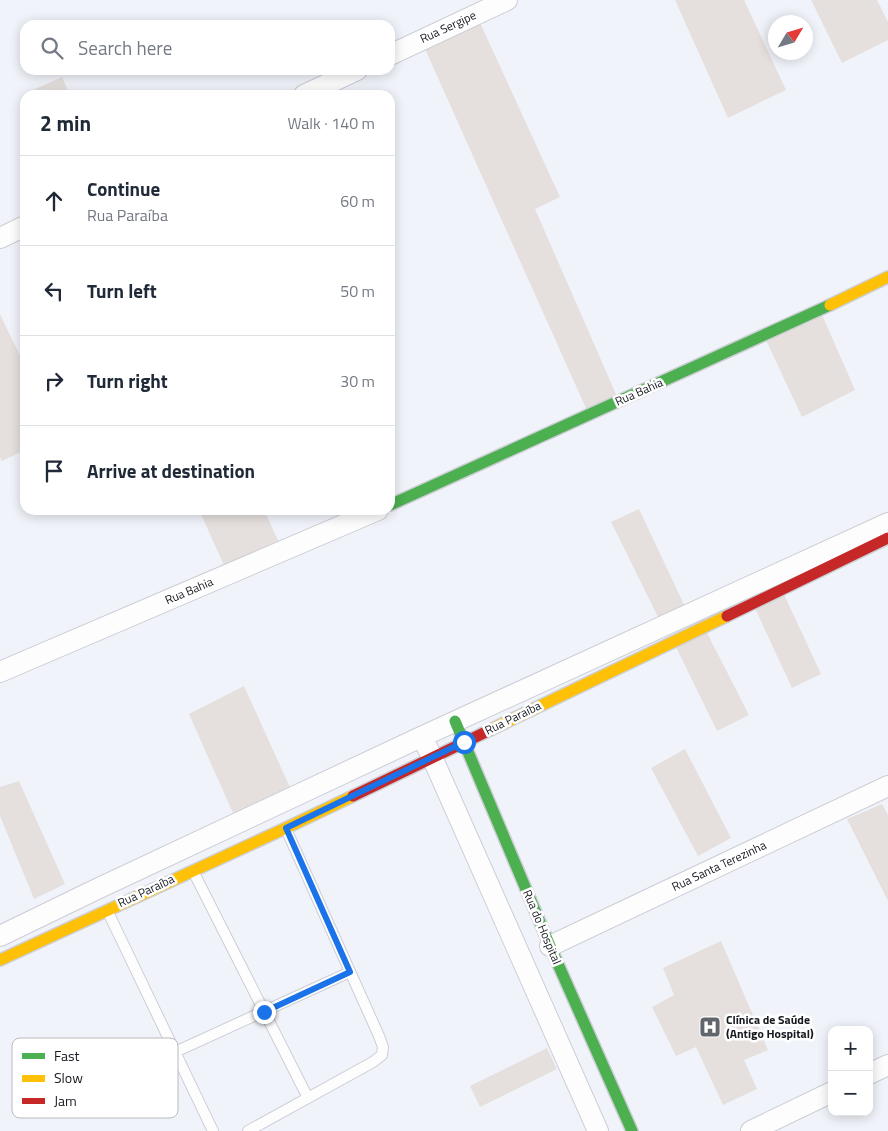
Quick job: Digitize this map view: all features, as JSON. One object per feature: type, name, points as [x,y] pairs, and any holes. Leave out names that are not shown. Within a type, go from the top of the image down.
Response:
[{"type":"street","name":"Rua Sergipe","points":[[395,53],[507,0]]},
{"type":"street","points":[[315,90],[346,75]]},
{"type":"street","points":[[0,238],[20,228]]},
{"type":"street","name":"Rua Bahia","points":[[395,503],[820,310],[888,277]]},
{"type":"street","name":"Rua Bahia","points":[[0,672],[360,515]]},
{"type":"street","name":"Rua Paraíba","points":[[0,960],[102,899],[421,737],[888,523]]},
{"type":"street","name":"Rua Paraíba","points":[[0,936],[102,899],[192,870],[286,828],[888,538]]},
{"type":"street","name":"Rua do Hospital","points":[[455,721],[550,946],[632,1131]]},
{"type":"street","points":[[421,737],[432,757],[598,1131]]},
{"type":"street","name":"Rua Santa Terezinha","points":[[550,946],[888,786]]},
{"type":"street","points":[[873,1072],[888,1065]]},
{"type":"street","points":[[751,1131],[828,1094]]},
{"type":"lane","points":[[248,1131],[379,1059],[382,1055],[383,1047],[379,1036],[286,828]]},
{"type":"lane","points":[[192,870],[308,1098]]},
{"type":"lane","points":[[102,899],[168,1038]]},
{"type":"lane","points":[[178,1051],[350,972]]},
{"type":"lane","points":[[178,1058],[213,1131]]},
{"type":"building","points":[[675,0],[744,0],[768,51],[768,60],[772,60],[786,90],[728,118]]},
{"type":"building","points":[[811,0],[877,0],[888,22],[888,40],[842,63]]},
{"type":"building","points":[[476,14],[560,197],[535,209],[619,401],[589,415],[421,40]]},
{"type":"building","points":[[62,77],[68,90],[33,90]]},
{"type":"building","points":[[820,310],[855,390],[802,417],[764,336]]},
{"type":"building","points":[[0,314],[20,356],[20,452],[2,461],[0,457]]},
{"type":"building","points":[[639,509],[688,613],[662,625],[611,522]]},
{"type":"building","points":[[201,515],[266,515],[283,551],[228,574]]},
{"type":"building","points":[[782,590],[821,674],[792,688],[753,604]]},
{"type":"building","points":[[704,627],[749,715],[717,731],[674,643]]},
{"type":"building","points":[[244,686],[293,794],[236,820],[189,714]]},
{"type":"building","points":[[685,749],[731,838],[698,856],[651,768]]},
{"type":"building","points":[[19,781],[65,884],[34,899],[0,816],[0,787]]},
{"type":"building","points":[[882,804],[888,815],[888,901],[847,819]]},
{"type":"building","name":"Clínica de Saúde (Antigo Hospital)","points":[[721,941],[768,1050],[744,1060],[757,1089],[723,1105],[696,1047],[676,1056],[652,1007],[674,995],[663,968]]},
{"type":"building","points":[[547,1048],[557,1069],[480,1107],[470,1086]]},
{"type":"traffic: fast","points":[[395,503],[830,305]]},
{"type":"traffic: fast","points":[[455,721],[550,946],[632,1131]]},
{"type":"traffic: slow","points":[[830,305],[888,277]]},
{"type":"traffic: slow","points":[[490,730],[727,616]]},
{"type":"traffic: slow","points":[[0,960],[353,796]]},
{"type":"traffic: jam","points":[[727,616],[888,538]]},
{"type":"traffic: jam","points":[[353,796],[490,730]]},
{"type":"place","name":"Clínica de Saúde (Antigo Hospital)","points":[[710,1027]]},
{"type":"route","points":[[264,1012],[350,972],[286,828],[464,742]]}]
